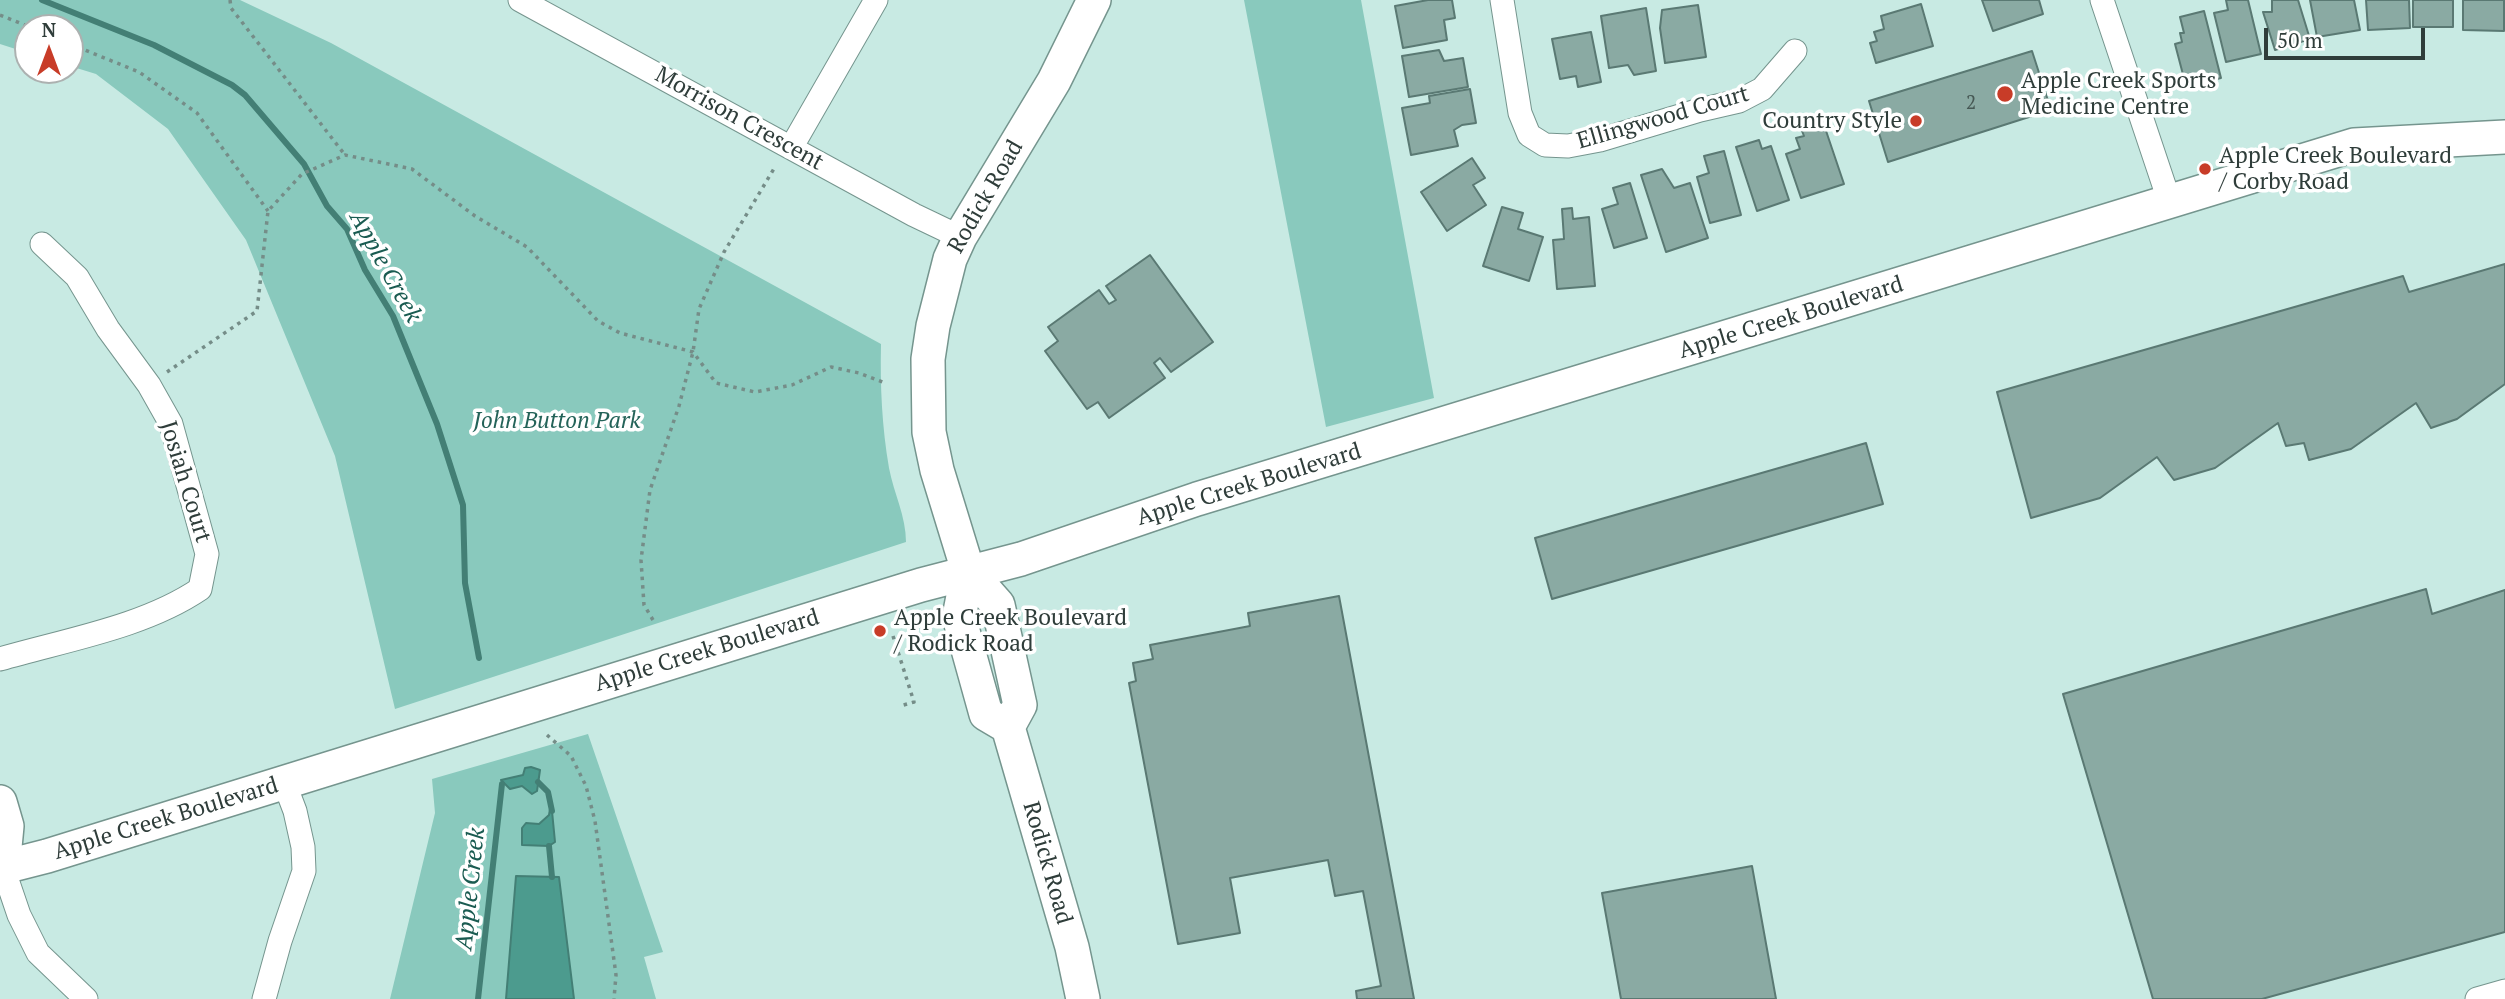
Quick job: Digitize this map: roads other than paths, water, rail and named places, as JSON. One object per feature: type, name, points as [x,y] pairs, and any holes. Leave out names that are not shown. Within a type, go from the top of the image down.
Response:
[{"type":"main road","name":"Rodick Road","points":[[1083,999],[1072,947],[1008,727],[986,714],[959,617],[968,571],[937,470],[929,432],[928,359],[933,326],[950,259],[960,237],[1054,81],[1094,0]]},
{"type":"main road","name":"Apple Creek Boulevard","points":[[1,867],[47,856],[968,571],[1021,558],[1197,499],[2354,145],[2505,137]]},
{"type":"main road","points":[[0,802],[6,826],[1,867]]},
{"type":"street","name":"Morrison Crescent","points":[[520,0],[554,8],[791,148],[960,237]]},
{"type":"street","points":[[791,148],[876,0]]},
{"type":"street","name":"Ellingwood Court","points":[[1502,0],[1520,113],[1529,135],[1545,145],[1567,146],[1600,140],[1739,101],[1762,89],[1795,51]]},
{"type":"street","points":[[2102,0],[2170,203]]},
{"type":"street","name":"Josiah Court","points":[[0,659],[148,617],[177,604],[200,589],[207,554],[171,424],[149,385],[108,329],[77,277],[42,244]]},
{"type":"street","points":[[264,999],[279,941],[304,871],[303,847],[295,811],[284,782]]},
{"type":"street","points":[[1,867],[19,915],[38,953],[86,999]]},
{"type":"street","points":[[2477,999],[2505,991]]},
{"type":"waterway","name":"Apple Creek","points":[[42,0],[154,45],[232,85],[245,95],[304,164],[327,206],[347,229],[365,270],[393,316],[437,424],[463,505],[465,583],[479,658]]},
{"type":"waterway","name":"Apple Creek","points":[[538,782],[548,792],[552,811]]},
{"type":"waterway","name":"Apple Creek","points":[[478,999],[502,784]]},
{"type":"waterway","name":"Apple Creek","points":[[549,846],[552,877]]},
{"type":"place","name":"Apple Creek Sports Medicine Centre","points":[[2005,94]]},
{"type":"place","name":"Country Style","points":[[1916,121]]},
{"type":"place","name":"Apple Creek Boulevard / Corby Road","points":[[2205,169]]},
{"type":"place","name":"Apple Creek Boulevard / Rodick Road","points":[[880,631]]},
{"type":"park label","name":"John Button Park","points":[[557,421]]}]
